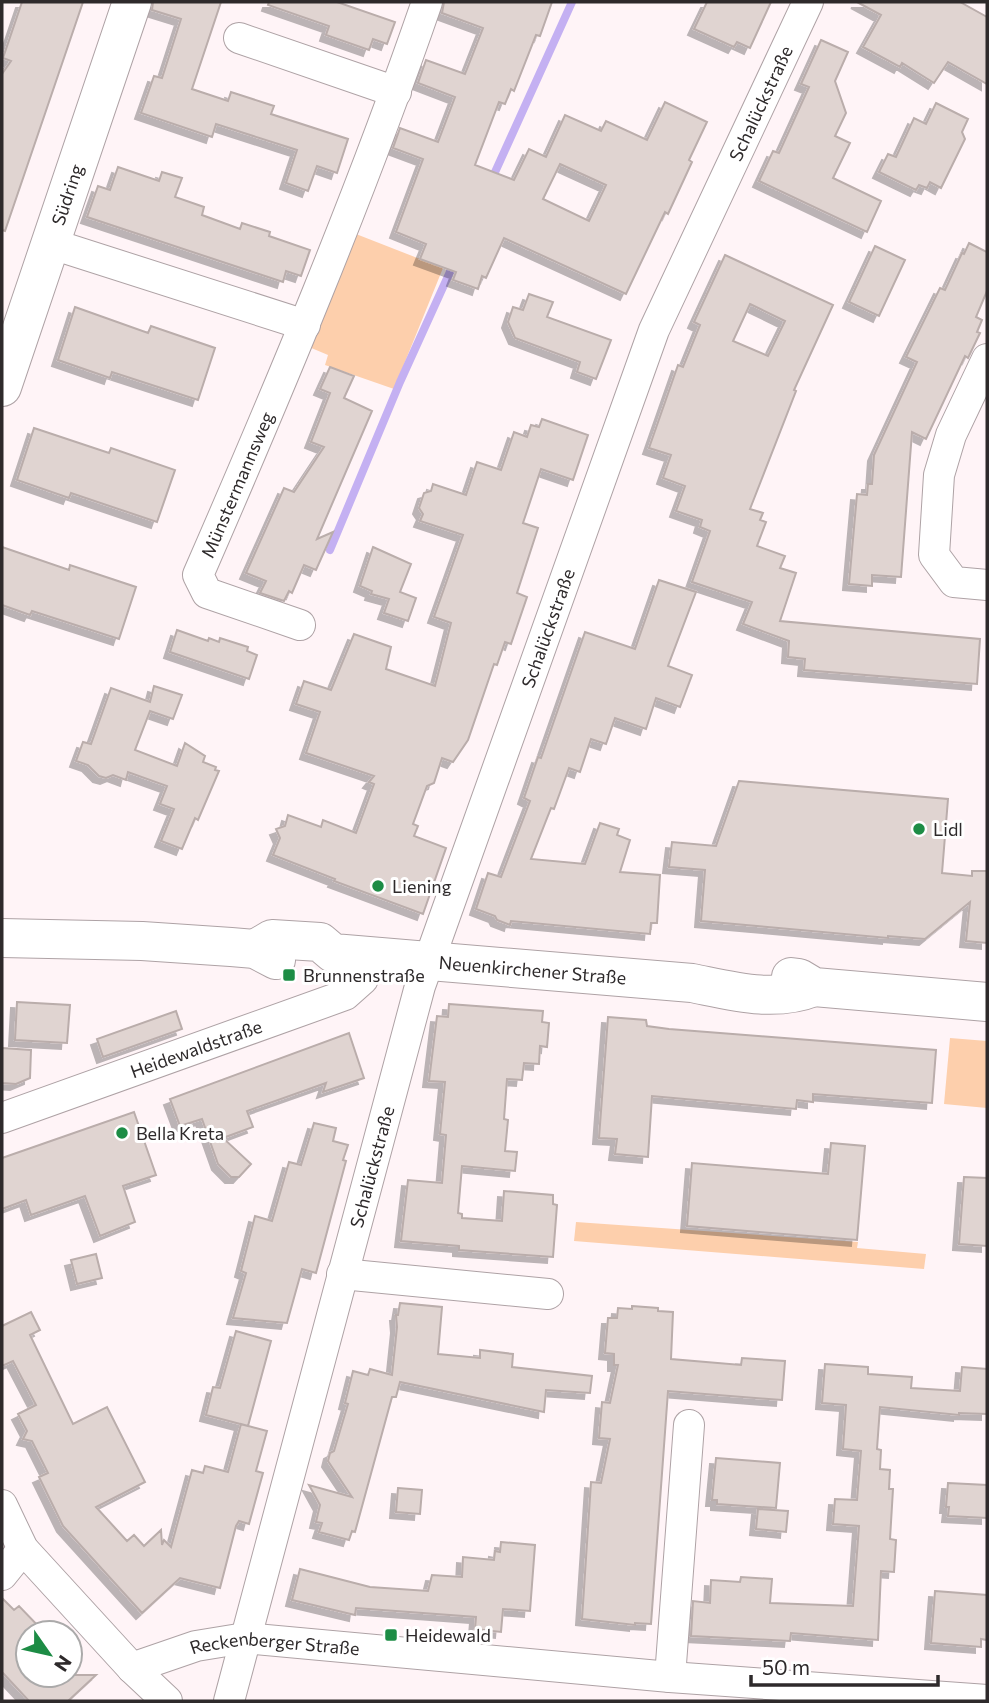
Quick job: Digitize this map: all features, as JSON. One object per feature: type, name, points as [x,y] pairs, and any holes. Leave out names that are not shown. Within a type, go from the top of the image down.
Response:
[{"type":"main road","name":"Südring","points":[[2,387],[132,2]]},
{"type":"main road","name":"Neuenkirchener Straße","points":[[2,919],[142,941]]},
{"type":"main road","name":"Neuenkirchener Straße","points":[[2,938],[142,941],[255,950],[273,960],[317,964],[351,955],[692,983],[766,995],[798,993],[814,987],[987,1002]]},
{"type":"street","name":"Münstermannsweg","points":[[300,625],[207,593],[198,575],[305,325],[396,92],[427,2]]},
{"type":"street","name":"Schalückstraße","points":[[229,1701],[420,986],[654,330],[808,2]]},
{"type":"street","points":[[239,38],[396,92]]},
{"type":"street","points":[[52,244],[305,325]]},
{"type":"street","points":[[987,359],[951,435],[939,475],[934,555],[954,582],[987,585]]},
{"type":"street","name":"Heidewaldstraße","points":[[2,1118],[345,995],[363,979],[351,955]]},
{"type":"street","points":[[342,1274],[548,1294]]},
{"type":"street","points":[[670,1677],[689,1425]]},
{"type":"street","points":[[2,1504],[23,1549],[132,1668],[167,1701]]},
{"type":"street","points":[[2,1575],[23,1549]]},
{"type":"street","name":"Reckenberger Straße","points":[[132,1668],[196,1646],[245,1638],[670,1677],[987,1700]]},
{"type":"shaded area","points":[[356,234],[443,268],[394,389],[325,365],[328,355],[309,347]]},
{"type":"shaded area","points":[[950,1038],[987,1041],[987,1108],[944,1104]]},
{"type":"shaded area","points":[[576,1222],[858,1242],[857,1248],[926,1254],[924,1269],[574,1241]]},
{"type":"building","points":[[22,2],[83,2],[5,231],[2,230],[2,74],[11,61],[3,58]]},
{"type":"building","points":[[153,2],[221,2],[192,89],[228,101],[231,92],[274,106],[271,114],[348,139],[337,173],[317,166],[308,191],[286,183],[297,150],[216,124],[212,137],[141,113],[154,76],[162,78],[181,19],[152,10]]},
{"type":"building","points":[[269,2],[337,2],[395,22],[387,44],[373,39],[369,50],[326,35],[329,26],[268,5]]},
{"type":"building","points":[[444,2],[552,2],[540,36],[536,35],[514,91],[511,89],[505,104],[499,102],[475,165],[514,180],[529,149],[546,157],[565,115],[601,131],[606,121],[647,140],[665,102],[707,122],[668,214],[665,212],[626,294],[504,238],[486,278],[482,276],[478,289],[453,280],[456,272],[420,259],[426,244],[396,232],[423,159],[393,148],[400,128],[438,142],[455,97],[418,83],[426,60],[465,74],[483,28],[442,13]],"holes":[[[560,164],[606,185],[589,221],[543,199]]]},
{"type":"building","points":[[707,2],[771,2],[750,48],[737,42],[734,47],[694,29]]},
{"type":"building","points":[[857,2],[960,2],[987,17],[987,84],[948,62],[934,83],[902,63],[900,67],[863,47],[881,15]]},
{"type":"building","points":[[821,40],[848,52],[835,81],[846,113],[835,136],[850,143],[833,178],[881,201],[867,232],[759,181],[773,151],[779,153],[809,87],[801,84]]},
{"type":"building","points":[[936,103],[968,119],[962,132],[965,139],[941,188],[930,182],[927,188],[919,185],[916,190],[879,172],[888,154],[896,157],[914,118],[926,124]]},
{"type":"building","points":[[118,167],[159,181],[162,172],[182,178],[175,197],[204,207],[202,215],[240,229],[242,223],[270,232],[269,236],[310,250],[301,276],[286,271],[283,282],[87,217],[98,186],[110,190]]},
{"type":"building","points":[[969,243],[987,252],[987,291],[976,317],[982,320],[977,332],[980,333],[968,358],[965,356],[926,439],[912,432],[901,577],[872,575],[872,586],[849,584],[857,494],[867,495],[868,484],[872,484],[874,455],[917,362],[906,357],[940,288],[945,290]]},
{"type":"building","points":[[875,246],[905,260],[879,316],[849,302]]},
{"type":"building","points":[[725,255],[833,305],[794,390],[796,391],[750,509],[763,513],[760,520],[766,522],[757,546],[785,556],[780,568],[796,573],[780,621],[980,639],[977,684],[804,670],[805,659],[788,657],[789,641],[743,624],[752,602],[692,582],[710,531],[700,527],[702,520],[676,511],[685,486],[663,478],[671,455],[649,448],[678,365],[683,367],[700,325],[694,322]],"holes":[[[750,304],[785,321],[768,356],[733,341]]]},
{"type":"building","points":[[529,294],[553,302],[547,317],[611,340],[596,379],[577,372],[580,362],[515,338],[508,322],[513,307],[523,310]]},
{"type":"building","points":[[75,307],[148,333],[151,326],[215,348],[198,400],[112,372],[110,378],[58,360]]},
{"type":"building","points":[[330,367],[354,376],[344,398],[372,411],[317,539],[333,532],[316,570],[304,565],[292,593],[289,591],[284,601],[260,593],[266,581],[246,573],[284,488],[294,492],[324,447],[311,442],[330,393],[320,389]]},
{"type":"building","points":[[542,419],[588,435],[573,480],[541,469],[523,523],[538,528],[517,593],[527,597],[511,644],[505,642],[497,665],[494,664],[468,740],[453,762],[442,758],[434,783],[427,786],[413,824],[418,826],[414,836],[446,848],[423,914],[273,855],[280,838],[276,829],[285,826],[288,815],[321,827],[323,820],[356,833],[374,784],[369,782],[374,776],[306,753],[320,712],[296,704],[304,681],[331,690],[354,634],[391,647],[386,669],[435,686],[451,623],[434,617],[463,535],[420,521],[423,514],[419,508],[424,493],[431,491],[433,484],[466,495],[477,462],[501,470],[514,432],[527,437],[531,425],[539,427]]},
{"type":"building","points":[[34,428],[109,453],[111,448],[175,470],[157,522],[71,493],[69,498],[17,480]]},
{"type":"building","points":[[2,547],[69,570],[70,565],[136,587],[119,639],[32,611],[30,615],[2,605]]},
{"type":"building","points":[[373,547],[411,564],[400,592],[416,598],[408,621],[384,613],[389,599],[371,594],[372,591],[360,586]]},
{"type":"building","points":[[659,580],[696,592],[668,666],[692,675],[680,707],[656,698],[646,729],[615,718],[606,744],[591,739],[580,772],[569,768],[531,859],[585,864],[600,823],[619,829],[617,835],[630,840],[620,872],[660,875],[657,923],[651,923],[650,934],[511,921],[510,925],[497,920],[495,916],[476,909],[488,873],[501,877],[530,801],[524,798],[538,757],[541,758],[585,632],[635,649]]},
{"type":"building","points":[[177,630],[208,641],[209,638],[219,642],[220,638],[248,647],[247,651],[257,655],[249,679],[170,652]]},
{"type":"building","points":[[154,686],[182,695],[173,719],[150,711],[135,750],[177,766],[185,743],[205,756],[203,762],[219,771],[182,849],[161,841],[174,809],[160,804],[167,786],[128,772],[126,780],[113,775],[106,778],[99,776],[88,765],[76,761],[83,742],[91,744],[111,688],[150,702]]},
{"type":"building","points":[[739,781],[948,799],[942,873],[972,876],[972,871],[987,871],[987,943],[966,941],[970,902],[925,939],[701,921],[705,870],[669,867],[672,842],[716,846]]},
{"type":"building","points":[[17,1002],[70,1005],[67,1043],[15,1040]]},
{"type":"building","points":[[449,1004],[543,1011],[542,1022],[549,1023],[547,1047],[540,1046],[539,1064],[524,1063],[522,1080],[507,1079],[504,1119],[508,1120],[505,1151],[517,1152],[515,1171],[462,1166],[458,1213],[462,1214],[462,1218],[502,1221],[504,1191],[553,1195],[553,1204],[557,1205],[553,1257],[459,1250],[459,1246],[401,1241],[408,1180],[442,1183],[446,1135],[440,1134],[445,1082],[429,1081],[437,1016],[448,1017]]},
{"type":"building","points":[[176,1011],[182,1029],[103,1057],[97,1039]]},
{"type":"building","points":[[608,1017],[646,1020],[647,1026],[669,1029],[936,1050],[932,1103],[813,1094],[813,1102],[797,1100],[796,1109],[652,1096],[648,1157],[615,1154],[617,1139],[599,1138]]},
{"type":"building","points":[[349,1033],[364,1078],[323,1092],[326,1083],[247,1111],[253,1127],[223,1138],[251,1164],[239,1177],[231,1177],[218,1164],[202,1119],[180,1126],[170,1099]]},
{"type":"building","points":[[2,1048],[31,1050],[30,1078],[16,1084],[2,1083]]},
{"type":"building","points":[[134,1112],[156,1175],[123,1186],[135,1222],[100,1236],[85,1196],[31,1215],[26,1200],[2,1209],[2,1158]]},
{"type":"building","points":[[314,1123],[336,1128],[333,1141],[348,1145],[316,1273],[302,1269],[287,1323],[233,1318],[246,1273],[241,1271],[255,1216],[272,1221],[289,1162],[301,1165]]},
{"type":"building","points":[[831,1143],[865,1146],[857,1240],[687,1226],[692,1163],[828,1174]]},
{"type":"building","points":[[964,1177],[987,1178],[987,1246],[959,1244]]},
{"type":"building","points":[[96,1254],[102,1278],[77,1284],[71,1260]]},
{"type":"building","points":[[400,1303],[442,1307],[438,1354],[480,1358],[480,1350],[513,1354],[512,1367],[592,1376],[590,1393],[546,1390],[544,1412],[400,1382],[396,1397],[392,1397],[355,1532],[352,1531],[349,1540],[319,1532],[322,1523],[316,1522],[320,1505],[309,1485],[352,1497],[328,1461],[330,1453],[334,1451],[348,1404],[345,1403],[353,1371],[368,1375],[370,1369],[392,1375],[396,1315]]},
{"type":"building","points":[[632,1306],[673,1312],[671,1359],[741,1365],[742,1358],[785,1361],[782,1400],[668,1391],[651,1624],[635,1625],[582,1619],[591,1482],[601,1483],[610,1439],[599,1438],[602,1402],[610,1403],[618,1365],[614,1365],[614,1354],[605,1353],[608,1318],[617,1318],[618,1308],[632,1309]]},
{"type":"building","points":[[31,1312],[40,1330],[30,1335],[73,1424],[107,1407],[145,1482],[96,1507],[127,1541],[134,1535],[144,1546],[161,1530],[162,1545],[164,1540],[171,1547],[192,1470],[203,1473],[205,1466],[228,1472],[241,1424],[267,1431],[256,1471],[263,1473],[249,1524],[239,1521],[236,1526],[220,1588],[180,1578],[142,1613],[63,1526],[39,1477],[48,1473],[32,1441],[23,1439],[27,1431],[18,1414],[36,1405],[13,1361],[2,1366],[2,1326]]},
{"type":"building","points":[[236,1331],[271,1341],[248,1426],[206,1415],[213,1387],[220,1388]]},
{"type":"building","points":[[825,1364],[868,1367],[868,1374],[912,1377],[911,1388],[960,1391],[962,1367],[987,1369],[987,1414],[959,1415],[880,1407],[877,1449],[881,1450],[880,1469],[890,1470],[889,1489],[893,1489],[890,1539],[896,1540],[894,1572],[881,1571],[878,1640],[791,1633],[790,1641],[691,1636],[693,1601],[710,1603],[711,1580],[740,1582],[741,1577],[772,1579],[770,1603],[853,1606],[859,1526],[833,1524],[835,1499],[857,1500],[861,1451],[843,1449],[846,1405],[822,1403]]},
{"type":"building","points":[[716,1458],[780,1463],[776,1508],[717,1504],[717,1500],[712,1500]]},
{"type":"building","points":[[948,1483],[987,1485],[987,1518],[948,1516]]},
{"type":"building","points":[[398,1488],[422,1490],[420,1514],[396,1512]]},
{"type":"building","points":[[758,1509],[788,1511],[786,1532],[756,1529]]},
{"type":"building","points":[[501,1542],[535,1545],[530,1611],[503,1609],[501,1632],[475,1629],[476,1617],[356,1608],[355,1615],[292,1600],[300,1569],[370,1587],[428,1591],[432,1575],[462,1577],[463,1557],[494,1560],[495,1551],[500,1552]]},
{"type":"building","points":[[935,1591],[987,1595],[987,1640],[981,1639],[981,1647],[931,1643]]},
{"type":"building","points":[[2,1598],[14,1610],[19,1606],[32,1619],[14,1619],[14,1685],[2,1672]]},
{"type":"building","points":[[84,1675],[96,1675],[84,1686]]},
{"type":"building","points":[[18,1689],[81,1689],[68,1701],[29,1701]]},
{"type":"waterway","points":[[491,181],[572,2]]},
{"type":"waterway","points":[[330,550],[400,382],[454,263]]},
{"type":"place","name":"Lidl","points":[[919,829]]},
{"type":"place","name":"Liening","points":[[378,886]]},
{"type":"place","name":"Brunnenstraße","points":[[289,975]]},
{"type":"place","name":"Bella Kreta","points":[[122,1133]]},
{"type":"place","name":"Heidewald","points":[[391,1635]]}]
